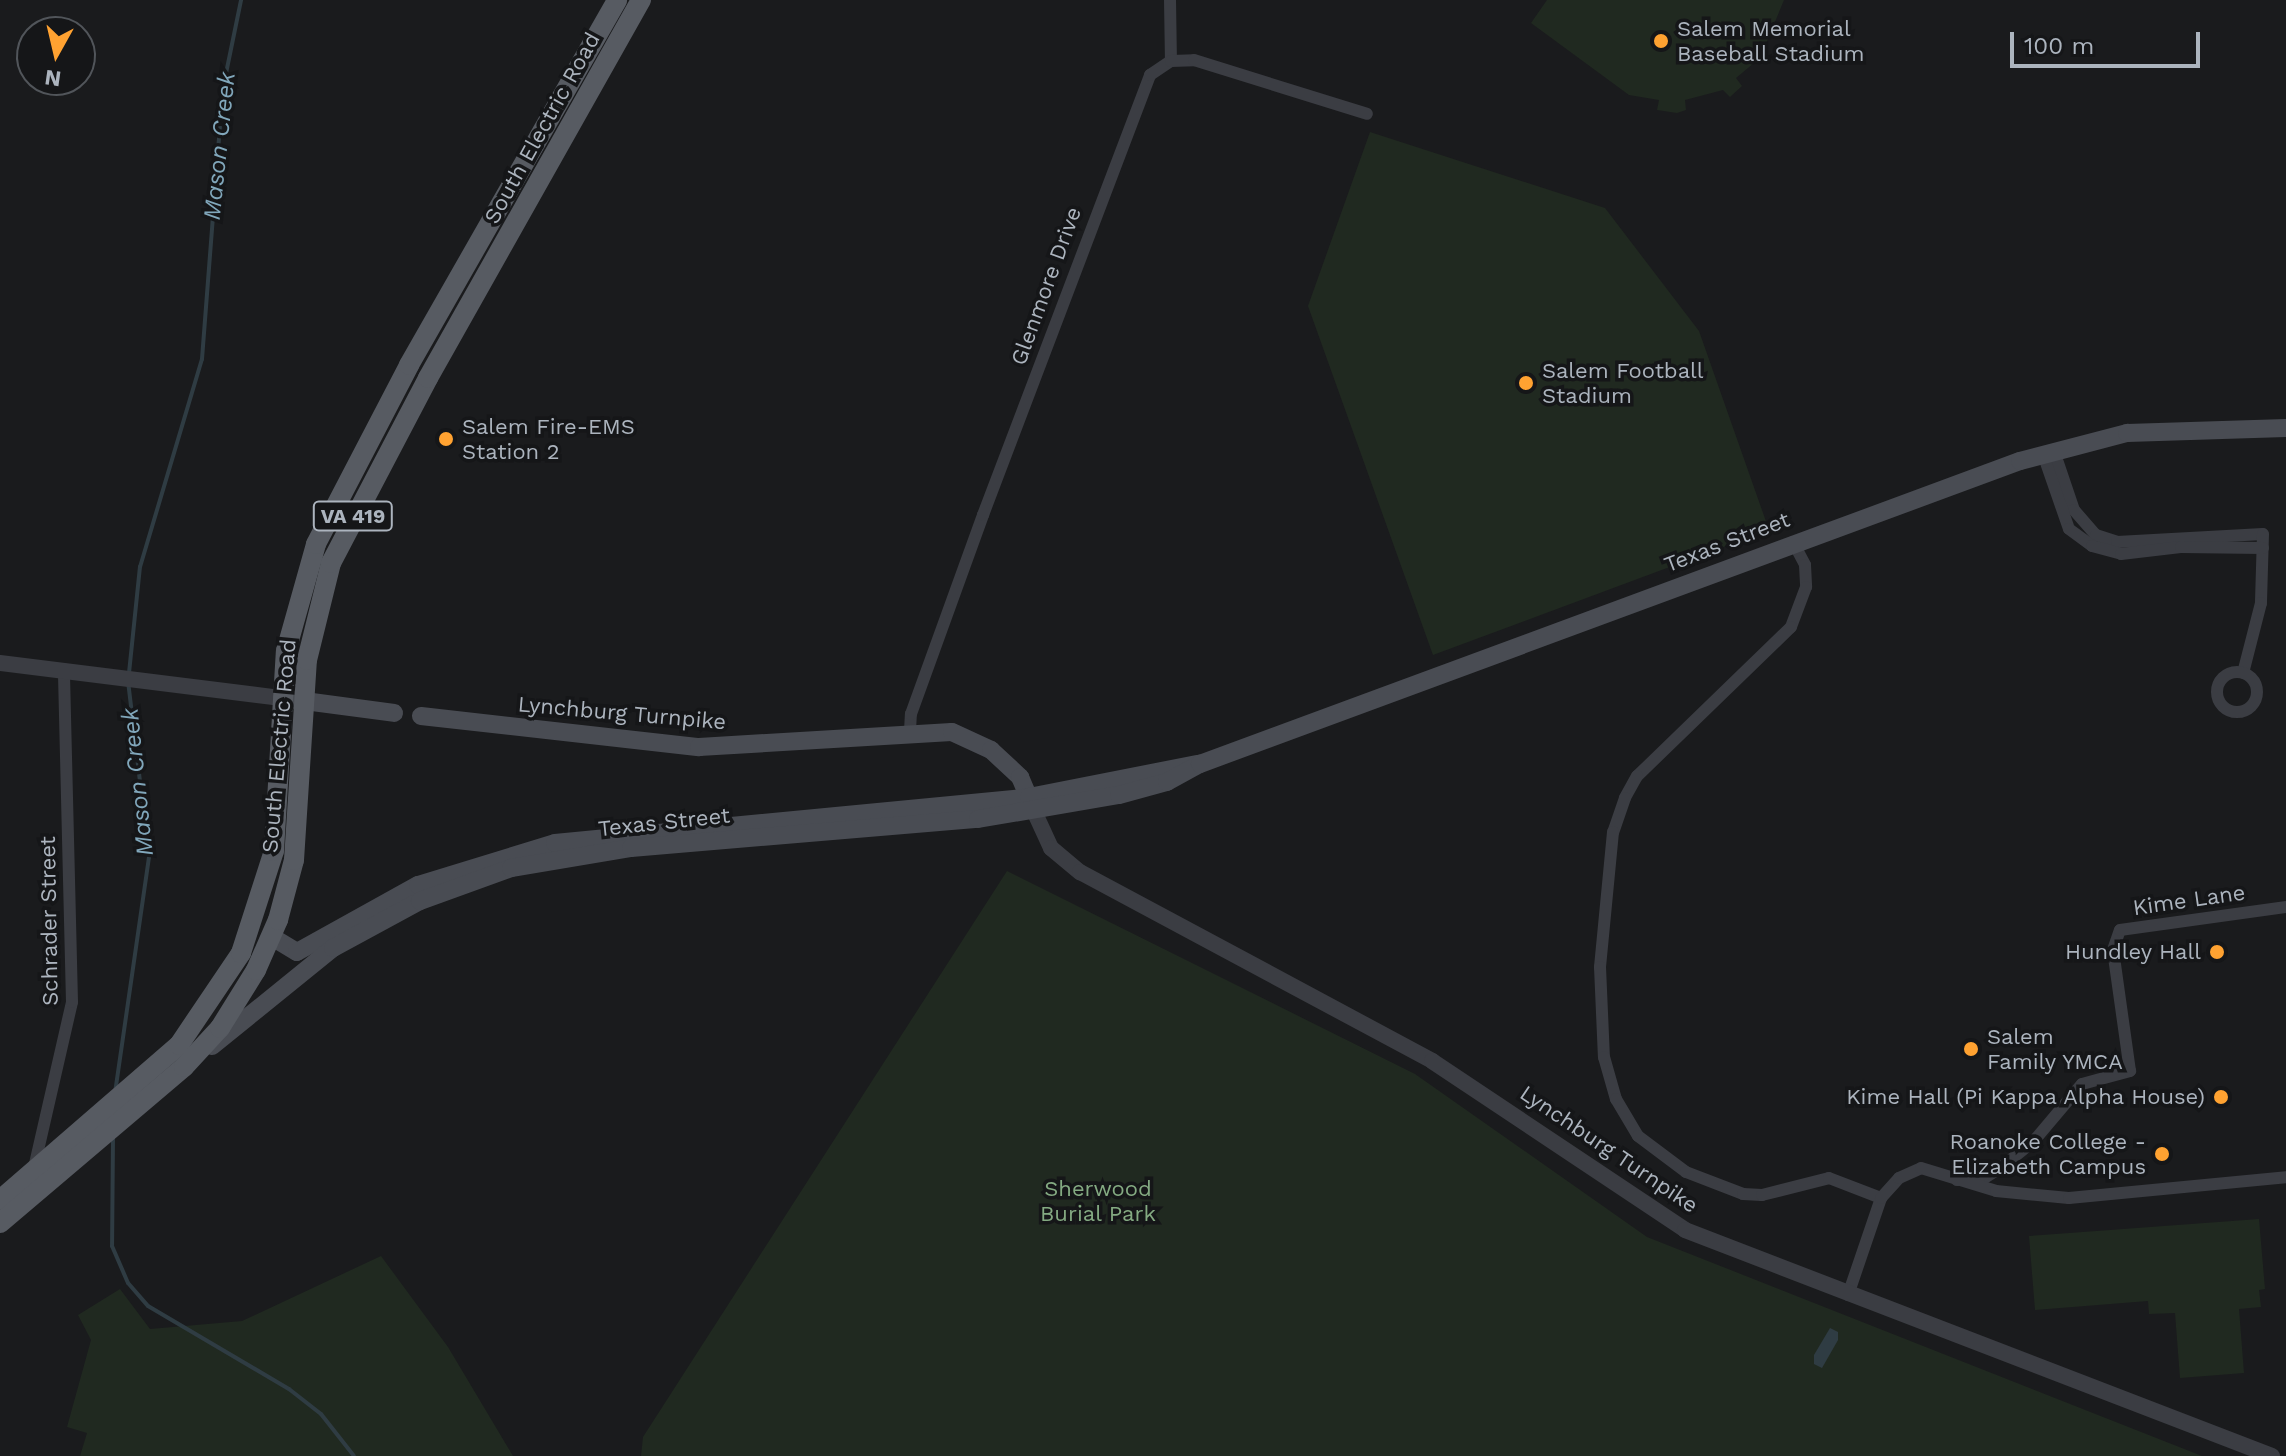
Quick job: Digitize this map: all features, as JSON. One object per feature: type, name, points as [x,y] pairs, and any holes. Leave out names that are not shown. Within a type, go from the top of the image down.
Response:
[{"type":"main road","name":"South Electric Road","points":[[0,1200],[144,1077],[207,1010],[255,920],[278,815],[282,698],[290,624],[330,513],[617,0]]},
{"type":"main road","name":"South Electric Road","points":[[0,1223],[184,1067],[239,1000],[272,937],[294,860],[314,617],[348,527],[641,0]]},
{"type":"main road","name":"Texas Street","points":[[184,1067],[333,948],[420,901],[511,868],[631,848],[1031,804],[1167,782],[1200,764],[1793,542],[2048,452],[2172,428],[2286,428]]},
{"type":"main road","points":[[282,698],[394,713]]},
{"type":"main road","name":"Lynchburg Turnpike","points":[[421,716],[699,747],[788,746],[910,731],[964,734],[1001,760],[1013,787],[1031,804]]},
{"type":"main road","name":"Texas Street","points":[[272,937],[297,952],[418,885],[555,843],[1031,804]]},
{"type":"street","points":[[1170,0],[1171,61],[1194,60],[1367,114]]},
{"type":"street","name":"Glenmore Drive","points":[[910,731],[911,714],[1142,86],[1171,61]]},
{"type":"street","points":[[2048,452],[2069,529],[2092,546],[2121,554],[2263,541],[2261,603],[2243,673]]},
{"type":"street","points":[[1793,542],[1805,565],[1806,587],[1791,627],[1637,776],[1625,798],[1613,832],[1600,967],[1604,1057],[1616,1099],[1633,1129],[1686,1172],[1743,1194],[1780,1192],[1802,1181],[1829,1178],[1881,1198],[1848,1295]]},
{"type":"street","points":[[0,663],[282,698]]},
{"type":"street","name":"Schrader Street","points":[[34,1168],[72,1002],[64,669]]},
{"type":"street","name":"Lynchburg Turnpike","points":[[1031,804],[1051,848],[1080,872],[1432,1061],[1655,1214],[1848,1295],[2272,1456]]},
{"type":"street","name":"Kime Lane","points":[[1957,1180],[1983,1179],[2003,1166],[2033,1142],[2082,1084],[2130,1071],[2113,950],[2120,930],[2286,907]]},
{"type":"street","name":"Kime Lane","points":[[1881,1198],[1899,1178],[1921,1168],[1996,1191],[2069,1198],[2286,1177]]},
{"type":"green space","name":"Salem Memorial Baseball Stadium","points":[[1547,0],[1784,0],[1760,58],[1736,78],[1742,86],[1730,97],[1723,90],[1685,100],[1686,110],[1677,113],[1657,110],[1659,100],[1629,95],[1531,23]]},
{"type":"green space","name":"Salem Football Stadium","points":[[1370,132],[1605,208],[1699,331],[1769,530],[1433,655],[1308,306]]},
{"type":"green space","name":"Sherwood Burial Park","points":[[1007,871],[1415,1074],[1647,1237],[2202,1456],[641,1456],[643,1437]]},
{"type":"green space","points":[[2259,1219],[2265,1289],[2259,1290],[2261,1307],[2239,1309],[2244,1373],[2180,1378],[2175,1313],[2149,1314],[2148,1301],[2035,1310],[2029,1236]]},
{"type":"green space","points":[[381,1256],[448,1347],[513,1456],[80,1456],[87,1433],[67,1427],[91,1340],[78,1315],[120,1289],[150,1329],[242,1321]]},
{"type":"shaded area","points":[[1830,1328],[1838,1332],[1838,1340],[1822,1368],[1814,1364],[1814,1355]]},
{"type":"waterway","name":"Mason Creek","points":[[129,673],[140,567],[202,359],[223,88],[241,0]]},
{"type":"waterway","name":"Mason Creek","points":[[115,1093],[149,857],[128,682]]},
{"type":"waterway","name":"Mason Creek","points":[[113,1137],[112,1246],[128,1283],[148,1306],[289,1389],[321,1414],[354,1456]]},
{"type":"place","name":"Salem Memorial Baseball Stadium","points":[[1661,41]]},
{"type":"place","name":"Salem Football Stadium","points":[[1526,383]]},
{"type":"place","name":"Salem Fire-EMS Station 2","points":[[446,439]]},
{"type":"place","name":"Hundley Hall","points":[[2217,952]]},
{"type":"place","name":"Salem Family YMCA","points":[[1971,1049]]},
{"type":"place","name":"Kime Hall (Pi Kappa Alpha House)","points":[[2221,1097]]},
{"type":"place","name":"Roanoke College - Elizabeth Campus","points":[[2162,1154]]}]
